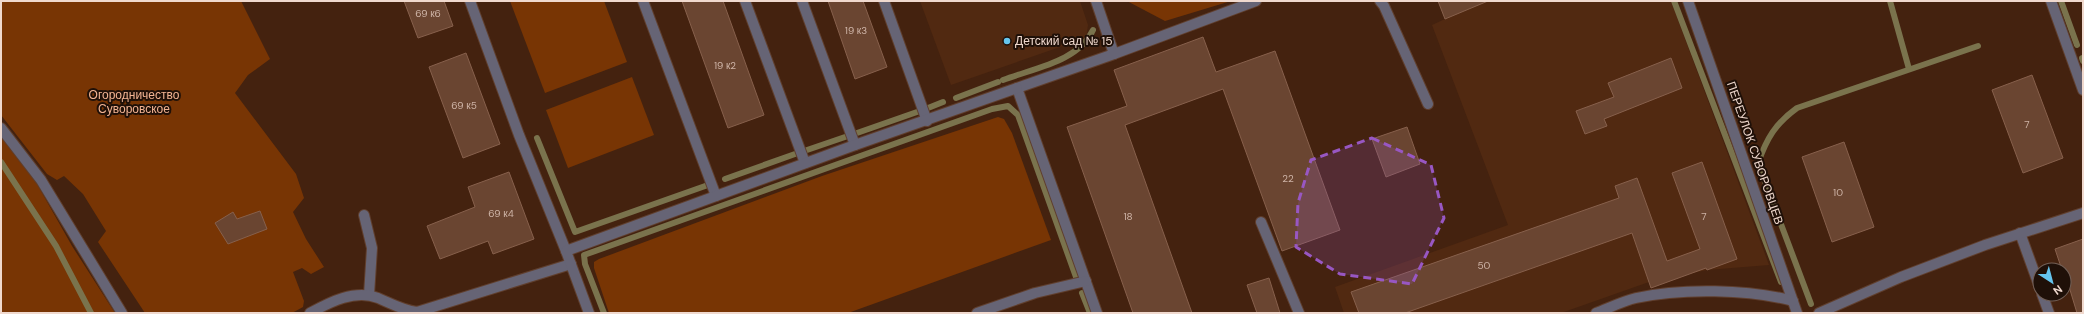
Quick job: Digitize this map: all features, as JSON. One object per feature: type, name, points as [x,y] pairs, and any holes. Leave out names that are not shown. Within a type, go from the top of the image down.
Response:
[{"type":"street","points":[[470,1],[519,135],[566,251],[589,313]]},
{"type":"street","points":[[643,1],[716,196]]},
{"type":"street","points":[[745,1],[806,163]]},
{"type":"street","points":[[802,1],[855,145]]},
{"type":"street","points":[[884,1],[926,121]]},
{"type":"street","points":[[1096,1],[1114,54]]},
{"type":"street","points":[[566,251],[855,145],[1114,54],[1256,1]]},
{"type":"street","points":[[1380,1],[1384,6],[1428,104]]},
{"type":"street","name":"ПЕРЕУЛОК СУВОРОВЦЕВ","points":[[1688,1],[1797,313]]},
{"type":"street","points":[[2051,1],[2083,90]]},
{"type":"street","points":[[1017,88],[1097,313]]},
{"type":"street","points":[[1,128],[41,180],[122,313]]},
{"type":"street","points":[[1819,313],[1901,277],[2020,233],[2083,213]]},
{"type":"street","points":[[364,215],[372,248],[369,295]]},
{"type":"street","points":[[1261,222],[1299,313]]},
{"type":"street","points":[[2020,233],[2032,266]]},
{"type":"street","points":[[310,313],[350,296],[369,295],[403,312],[417,312],[571,264]]},
{"type":"street","points":[[978,313],[1035,292],[1086,281]]},
{"type":"street","points":[[1596,313],[1635,298],[1686,290],[1774,296],[1793,301]]},
{"type":"street","points":[[2045,302],[2049,313]]},
{"type":"highlighted area","points":[[1372,138],[1431,165],[1444,218],[1412,284],[1340,274],[1296,247],[1298,203],[1311,160]]},
{"type":"shaded area","name":"Детский сад № 15","points":[[920,1],[1080,1],[1088,25],[1086,38],[951,85]]},
{"type":"shaded area","points":[[1438,1],[1671,1],[1769,265],[1707,270],[1649,282],[1561,313],[1344,313],[1335,287],[1508,225],[1432,25],[1445,19]]},
{"type":"green space","name":"Огородничество Суворовское","points":[[1,1],[241,1],[270,59],[248,75],[235,93],[296,174],[304,198],[293,212],[306,239],[324,267],[311,274],[302,268],[293,272],[304,301],[303,307],[292,313],[145,313],[98,242],[106,231],[83,194],[64,176],[57,180],[47,174],[1,115]]},
{"type":"green space","points":[[510,1],[604,1],[627,62],[545,93]]},
{"type":"green space","points":[[1127,1],[1231,1],[1165,21]]},
{"type":"green space","points":[[632,77],[654,135],[568,168],[546,110]]},
{"type":"green space","points":[[998,117],[1004,119],[1012,133],[1051,240],[848,313],[609,313],[594,268],[594,262],[599,259],[822,176]]},
{"type":"green space","points":[[1,137],[37,184],[72,246],[115,313],[1,313]]},
{"type":"building","points":[[404,1],[444,1],[453,26],[418,38]]},
{"type":"building","points":[[682,1],[723,1],[764,115],[728,128]]},
{"type":"building","points":[[828,1],[863,1],[887,67],[855,79]]},
{"type":"building","points":[[1438,1],[1488,1],[1445,19]]},
{"type":"building","points":[[1203,37],[1216,72],[1275,51],[1340,230],[1282,251],[1223,89],[1125,125],[1192,313],[1133,313],[1067,127],[1127,106],[1114,70]]},
{"type":"building","points":[[466,53],[500,144],[463,158],[429,67]]},
{"type":"building","points":[[1671,58],[1682,88],[1604,119],[1607,126],[1585,134],[1576,111],[1614,97],[1608,83]]},
{"type":"building","points":[[2032,75],[2063,158],[2023,173],[1992,90]]},
{"type":"building","points":[[1407,127],[1420,164],[1386,177],[1372,139]]},
{"type":"building","points":[[1844,142],[1874,227],[1832,242],[1802,157]]},
{"type":"building","points":[[1702,162],[1737,259],[1707,270],[1706,268],[1651,288],[1632,233],[1405,313],[1359,313],[1351,292],[1619,198],[1615,186],[1637,178],[1667,261],[1700,249],[1672,173]]},
{"type":"building","points":[[509,172],[534,239],[493,254],[488,241],[440,259],[427,226],[475,207],[468,187]]},
{"type":"building","points":[[260,211],[267,229],[228,244],[215,223],[233,212],[237,219]]},
{"type":"building","points":[[2083,239],[2083,313],[2077,313],[2072,296],[2072,262],[2059,262],[2055,249]]},
{"type":"building","points":[[1269,278],[1280,313],[1257,313],[1247,285]]},
{"type":"waterway","points":[[1674,1],[1781,282]]},
{"type":"waterway","points":[[1890,1],[1909,69]]},
{"type":"waterway","points":[[2061,1],[2077,45]]},
{"type":"waterway","points":[[1003,80],[1066,57],[1077,50],[1086,41],[1093,30]]},
{"type":"waterway","points":[[1811,304],[1758,163],[1768,139],[1777,126],[1797,108],[1978,46]]},
{"type":"waterway","points":[[956,98],[998,82]]},
{"type":"waterway","points":[[928,108],[943,102]]},
{"type":"waterway","points":[[604,313],[585,264],[584,255],[992,109],[1008,106],[1018,115],[1076,277]]},
{"type":"waterway","points":[[857,133],[917,112]]},
{"type":"waterway","points":[[807,150],[845,137]]},
{"type":"waterway","points":[[537,138],[575,232],[708,185]]},
{"type":"waterway","points":[[725,179],[795,154]]},
{"type":"waterway","points":[[1,162],[56,246],[91,313]]},
{"type":"waterway","points":[[1082,293],[1090,313]]},
{"type":"place","name":"Детский сад № 15","points":[[1007,41]]}]
